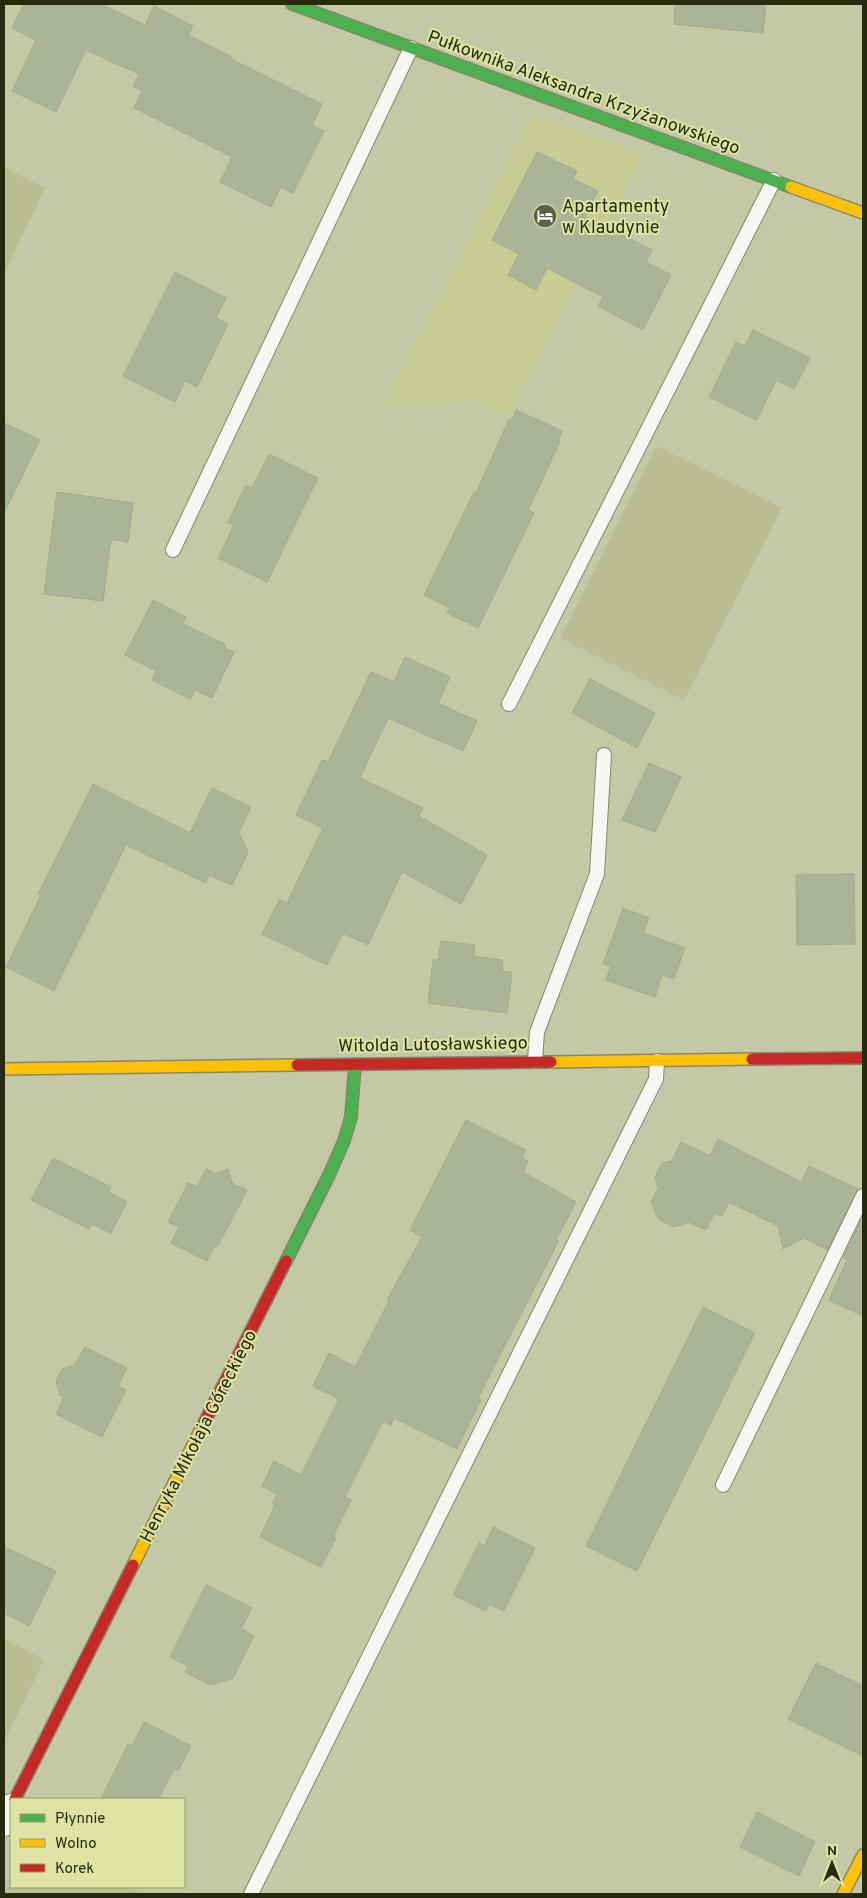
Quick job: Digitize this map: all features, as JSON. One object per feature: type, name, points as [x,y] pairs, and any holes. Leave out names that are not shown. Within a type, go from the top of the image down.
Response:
[{"type":"street","name":"Pułkownika Aleksandra Krzyżanowskiego","points":[[292,4],[863,213]]},
{"type":"street","name":"Witolda Lutosławskiego","points":[[4,1069],[535,1060],[863,1058]]},
{"type":"street","name":"Henryka Mikołaja Góreckiego","points":[[17,1798],[329,1176],[344,1141],[351,1117],[355,1064]]},
{"type":"street","points":[[4,1822],[10,1810]]},
{"type":"street","points":[[843,1894],[863,1854]]},
{"type":"lane","points":[[173,550],[411,48]]},
{"type":"lane","points":[[509,704],[774,180]]},
{"type":"lane","points":[[535,1060],[537,1032],[597,874],[604,755]]},
{"type":"lane","points":[[251,1894],[656,1080],[657,1060]]},
{"type":"lane","points":[[723,1485],[863,1196]]},
{"type":"shaded area","points":[[532,113],[642,155],[509,415],[476,400],[384,406]]},
{"type":"shaded area","points":[[4,168],[45,188],[4,274]]},
{"type":"shaded area","points":[[656,446],[782,508],[684,700],[560,638]]},
{"type":"shaded area","points":[[4,1639],[44,1660],[4,1741]]},
{"type":"shaded area","points":[[10,1879],[10,1888],[121,1888],[153,1894],[4,1894]]},
{"type":"building","points":[[24,4],[101,4],[145,25],[154,6],[193,26],[188,35],[232,57],[231,59],[322,104],[312,125],[324,131],[293,193],[281,187],[271,207],[220,182],[232,157],[134,108],[142,91],[133,86],[139,74],[86,50],[56,112],[12,91],[36,40],[12,28]]},
{"type":"building","points":[[675,4],[766,4],[763,33],[674,24]]},
{"type":"building","points":[[537,152],[577,171],[573,179],[598,191],[585,216],[652,250],[646,262],[671,275],[643,330],[598,306],[603,297],[547,268],[536,290],[508,275],[519,254],[492,240]]},
{"type":"building","points":[[175,272],[226,298],[216,318],[228,324],[197,387],[185,381],[175,402],[123,376]]},
{"type":"building","points":[[753,330],[810,358],[794,389],[776,380],[757,420],[709,397],[736,342],[745,346]]},
{"type":"building","points":[[516,410],[562,431],[558,441],[560,442],[528,510],[534,513],[478,628],[447,613],[450,608],[424,595],[474,492],[476,493],[509,419],[512,420]]},
{"type":"building","points":[[4,423],[40,440],[4,513]]},
{"type":"building","points":[[269,454],[318,478],[267,582],[218,558],[234,525],[228,522],[246,485],[252,488]]},
{"type":"building","points":[[57,492],[133,503],[128,542],[111,539],[103,601],[44,594]]},
{"type":"building","points":[[153,600],[186,617],[183,624],[225,644],[224,647],[234,652],[212,698],[195,690],[190,699],[152,680],[156,671],[125,655]]},
{"type":"building","points":[[405,657],[450,677],[438,703],[477,721],[463,751],[388,718],[360,778],[423,808],[419,816],[487,855],[461,904],[402,872],[368,945],[343,933],[327,965],[262,934],[279,900],[287,903],[323,828],[296,815],[322,760],[328,762],[371,672],[394,682]]},
{"type":"building","points":[[590,679],[655,713],[637,748],[572,713]]},
{"type":"building","points":[[649,763],[681,777],[655,832],[622,820]]},
{"type":"building","points":[[93,784],[190,833],[212,788],[251,807],[239,832],[248,853],[232,885],[209,875],[206,883],[126,845],[54,991],[6,967],[41,895],[38,894]]},
{"type":"building","points":[[854,874],[855,944],[797,945],[796,875]]},
{"type":"building","points":[[623,908],[649,918],[643,933],[685,948],[674,979],[662,975],[655,997],[606,980],[611,966],[603,964]]},
{"type":"building","points":[[441,941],[475,945],[474,956],[503,960],[502,971],[512,973],[507,1013],[428,1003],[433,960],[438,960]]},
{"type":"building","points":[[466,1120],[526,1150],[522,1158],[528,1161],[523,1172],[576,1202],[556,1240],[558,1242],[478,1398],[481,1400],[457,1449],[394,1418],[391,1425],[383,1421],[345,1497],[351,1500],[333,1537],[336,1538],[321,1567],[260,1537],[275,1505],[272,1504],[277,1494],[262,1486],[274,1461],[301,1475],[339,1399],[313,1386],[329,1353],[355,1367],[389,1301],[387,1300],[422,1237],[410,1230]]},
{"type":"building","points":[[718,1139],[801,1182],[809,1166],[858,1189],[827,1250],[804,1238],[783,1249],[778,1226],[729,1202],[722,1216],[715,1213],[706,1230],[689,1222],[673,1227],[658,1219],[651,1202],[658,1188],[655,1177],[662,1163],[672,1161],[681,1142],[710,1156]]},
{"type":"building","points":[[53,1158],[111,1187],[108,1192],[127,1202],[111,1233],[92,1224],[89,1229],[31,1200]]},
{"type":"building","points":[[206,1169],[215,1174],[228,1169],[232,1183],[247,1190],[218,1246],[215,1245],[207,1261],[171,1243],[179,1227],[168,1222],[188,1183],[197,1187]]},
{"type":"building","points":[[863,1216],[863,1316],[829,1300],[847,1260],[843,1258]]},
{"type":"building","points":[[703,1307],[755,1333],[637,1571],[586,1546]]},
{"type":"building","points":[[85,1347],[127,1368],[118,1386],[126,1390],[102,1437],[56,1414],[64,1397],[60,1395],[56,1381],[62,1369],[75,1365]]},
{"type":"building","points":[[493,1527],[535,1548],[504,1611],[489,1604],[486,1611],[453,1595],[479,1543],[485,1545]]},
{"type":"building","points":[[4,1547],[56,1571],[29,1626],[4,1613]]},
{"type":"building","points":[[206,1585],[252,1608],[241,1629],[254,1636],[233,1678],[210,1685],[185,1672],[188,1666],[170,1657]]},
{"type":"building","points":[[816,1663],[863,1686],[863,1756],[788,1719]]},
{"type":"building","points":[[144,1722],[191,1746],[178,1771],[174,1769],[159,1798],[101,1798],[128,1744],[132,1746]]},
{"type":"building","points":[[757,1812],[815,1842],[799,1876],[740,1847]]},
{"type":"traffic: fast","points":[[292,4],[791,187]]},
{"type":"traffic: fast","points":[[286,1261],[344,1141],[351,1117],[355,1064]]},
{"type":"traffic: slow","points":[[791,187],[863,213]]},
{"type":"traffic: slow","points":[[551,1062],[752,1059]]},
{"type":"traffic: slow","points":[[4,1069],[297,1065]]},
{"type":"traffic: slow","points":[[133,1565],[202,1427]]},
{"type":"traffic: slow","points":[[843,1894],[863,1855]]},
{"type":"traffic: jam","points":[[752,1059],[863,1058]]},
{"type":"traffic: jam","points":[[297,1065],[551,1062]]},
{"type":"traffic: jam","points":[[202,1427],[286,1261]]},
{"type":"traffic: jam","points":[[16,1798],[133,1565]]},
{"type":"place","name":"Apartamenty w Klaudynie","points":[[545,216]]}]
